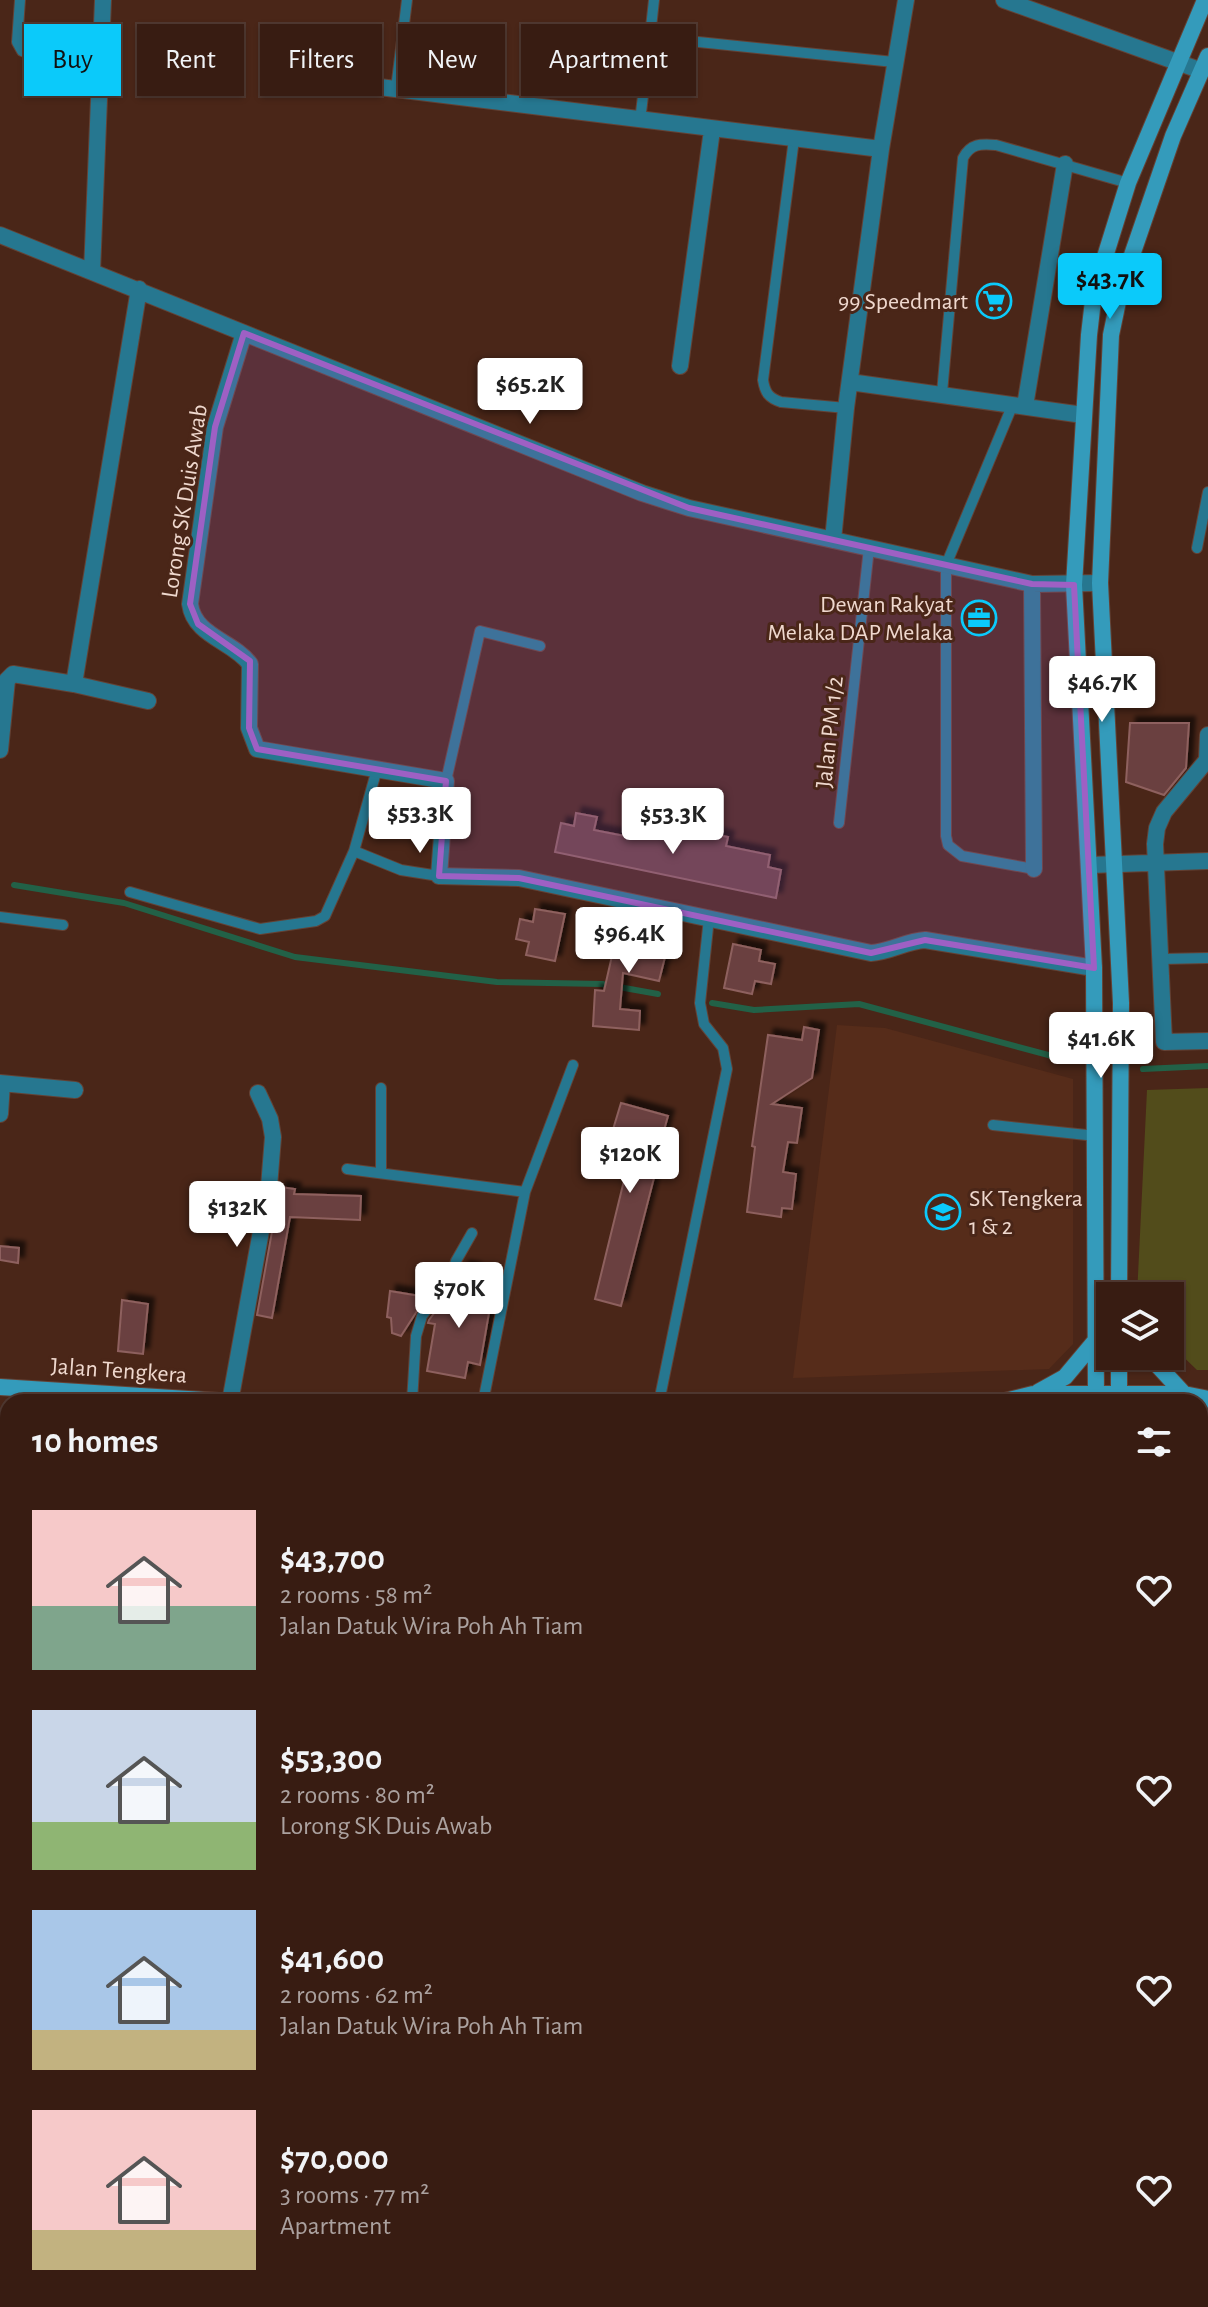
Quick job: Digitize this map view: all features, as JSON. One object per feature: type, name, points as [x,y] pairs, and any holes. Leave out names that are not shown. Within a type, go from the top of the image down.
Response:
[{"type":"street","points":[[102,24],[103,0]]},
{"type":"street","points":[[833,540],[846,408],[881,149],[906,0]]},
{"type":"street","points":[[1004,0],[1178,62],[1205,64],[1173,136],[1115,305],[1111,335],[1100,583],[1121,1003],[1119,1282]]},
{"type":"street","points":[[1096,1282],[1094,968],[1074,585],[1083,415],[1094,292],[1128,183],[1205,0]]},
{"type":"street","points":[[382,87],[881,149]]},
{"type":"street","points":[[92,272],[99,96]]},
{"type":"street","points":[[680,366],[712,130]]},
{"type":"street","points":[[1019,405],[1065,164]]},
{"type":"street","points":[[0,235],[642,493],[689,508],[1032,584],[1100,583]]},
{"type":"street","points":[[74,684],[139,289]]},
{"type":"street","name":"Lorong SK Duis Awab","points":[[244,333],[215,427],[190,604],[192,614],[198,624],[250,664],[249,728],[257,749],[446,781]]},
{"type":"street","points":[[850,382],[1083,415]]},
{"type":"street","points":[[1032,584],[1034,869]]},
{"type":"street","points":[[0,750],[7,680],[13,674],[148,701]]},
{"type":"street","points":[[1208,735],[1208,760],[1164,812],[1157,828],[1156,862],[1164,1042],[1208,1041]]},
{"type":"street","points":[[446,781],[439,876],[519,878],[871,953],[887,952],[913,940],[925,940],[1094,968]]},
{"type":"street","points":[[1090,865],[1208,861]]},
{"type":"street","points":[[0,1114],[1,1084],[75,1090]]},
{"type":"street","points":[[233,1394],[269,1187],[272,1150],[270,1119],[258,1093]]},
{"type":"street","points":[[1033,1394],[1065,1377],[1096,1340]]},
{"type":"street","points":[[1096,1370],[1096,1394]]},
{"type":"street","points":[[1119,1370],[1119,1394]]},
{"type":"street","points":[[1162,1370],[1184,1394]]},
{"type":"street","name":"Jalan Tengkera","points":[[0,1387],[108,1394]]},
{"type":"lane","points":[[20,0],[17,42],[24,52]]},
{"type":"lane","points":[[396,89],[407,0]]},
{"type":"lane","points":[[651,24],[654,0]]},
{"type":"lane","points":[[696,42],[894,62]]},
{"type":"lane","points":[[640,121],[643,96]]},
{"type":"lane","points":[[794,139],[764,390],[771,398],[781,402],[846,408]]},
{"type":"lane","points":[[942,393],[963,158],[968,149],[979,144],[996,145],[1128,183]]},
{"type":"lane","points":[[1019,405],[946,565],[948,845],[962,856],[1034,869]]},
{"type":"lane","points":[[1197,548],[1208,492]]},
{"type":"lane","name":"Jalan PM 1/2","points":[[839,823],[869,548]]},
{"type":"lane","points":[[446,781],[480,631],[540,646]]},
{"type":"lane","points":[[130,892],[260,929],[316,921],[325,916],[354,851],[377,769]]},
{"type":"lane","points":[[354,851],[401,870],[439,876]]},
{"type":"lane","points":[[0,917],[63,925]]},
{"type":"lane","points":[[661,1394],[727,1069],[723,1048],[704,1024],[700,1003],[709,918]]},
{"type":"lane","points":[[1161,959],[1208,958]]},
{"type":"lane","points":[[485,1394],[525,1192],[573,1065]]},
{"type":"lane","points":[[381,1088],[381,1172]]},
{"type":"lane","points":[[993,1125],[1096,1136]]},
{"type":"lane","points":[[347,1169],[525,1192]]},
{"type":"lane","points":[[412,1394],[416,1336],[422,1316],[444,1287],[472,1233]]},
{"type":"highlighted area","points":[[244,333],[689,508],[1032,584],[1074,585],[1094,968],[925,940],[871,953],[519,878],[439,876],[446,781],[257,749],[249,728],[250,661],[198,624],[190,604],[215,427]]},
{"type":"shaded area","name":"SK Tengkera 1 & 2","points":[[837,1025],[885,1028],[1073,1079],[1073,1344],[1049,1369],[793,1378]]},
{"type":"shaded area","points":[[1208,1088],[1208,1370],[1197,1370],[1184,1357],[1184,1282],[1138,1282],[1147,1090]]},
{"type":"building","points":[[1130,723],[1189,723],[1186,768],[1164,795],[1126,782]]},
{"type":"building","points":[[576,813],[597,817],[594,830],[635,838],[637,826],[681,835],[683,828],[728,837],[726,846],[770,855],[768,867],[781,870],[776,898],[555,852],[561,823],[574,826]]},
{"type":"building","points":[[535,909],[565,914],[555,961],[526,955],[529,942],[516,939],[520,919],[533,922]]},
{"type":"building","points":[[619,925],[670,937],[659,981],[623,973],[620,1009],[640,1011],[639,1030],[593,1026],[595,990],[604,991]]},
{"type":"building","points":[[733,944],[761,950],[759,961],[775,964],[771,984],[755,981],[752,994],[724,988]]},
{"type":"building","points":[[804,1027],[819,1030],[812,1078],[772,1104],[802,1108],[797,1143],[788,1142],[783,1172],[796,1174],[792,1209],[782,1208],[781,1217],[747,1212],[755,1147],[752,1146],[768,1035],[802,1040]]},
{"type":"building","points":[[621,1103],[668,1116],[621,1306],[595,1299],[631,1152],[608,1146]]},
{"type":"building","points":[[280,1187],[295,1189],[294,1194],[361,1196],[360,1220],[290,1217],[272,1318],[257,1315]]},
{"type":"building","points":[[0,1246],[19,1248],[18,1263],[0,1260]]},
{"type":"building","points":[[463,1267],[475,1269],[472,1288],[485,1291],[482,1305],[490,1307],[480,1365],[468,1362],[465,1378],[427,1371],[435,1324],[428,1323],[429,1320],[444,1300],[454,1302]]},
{"type":"building","points":[[390,1291],[426,1297],[401,1336],[392,1333],[391,1318],[387,1317]]},
{"type":"building","points":[[122,1300],[148,1304],[143,1354],[118,1351]]},
{"type":"waterway","points":[[14,885],[124,903],[295,957],[497,982],[602,984],[658,994]]},
{"type":"waterway","points":[[712,1003],[754,1010],[859,1004],[1067,1060]]},
{"type":"waterway","points":[[1143,1069],[1208,1066]]},
{"type":"place","name":"99 Speedmart","points":[[994,301]]},
{"type":"place","name":"Dewan Rakyat Melaka DAP Melaka","points":[[979,618]]},
{"type":"place","name":"SK Tengkera 1 & 2","points":[[943,1212]]}]
